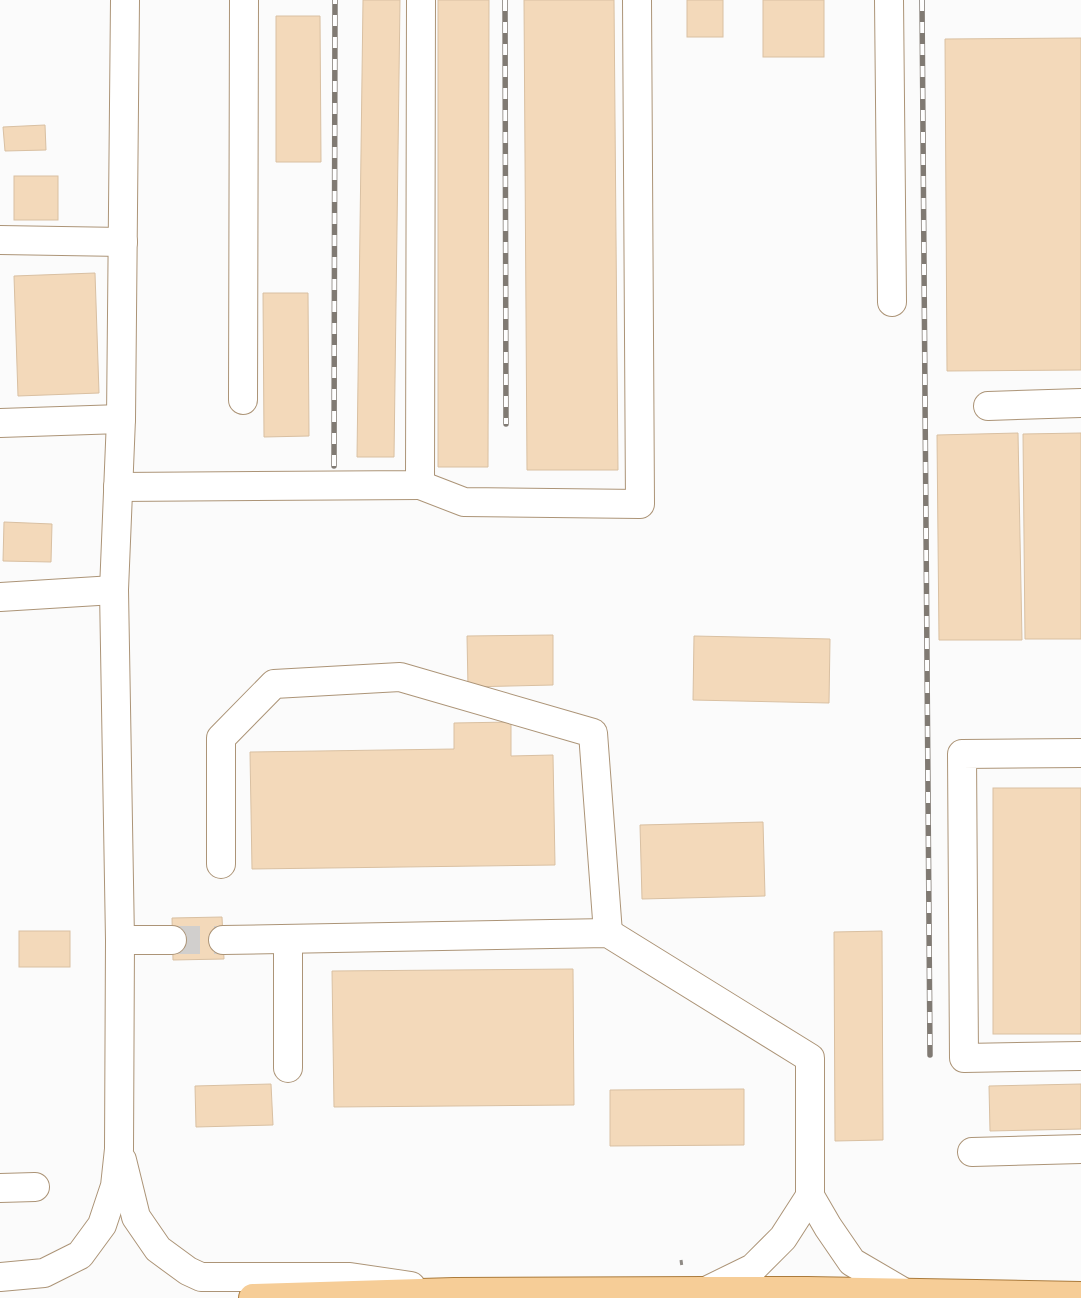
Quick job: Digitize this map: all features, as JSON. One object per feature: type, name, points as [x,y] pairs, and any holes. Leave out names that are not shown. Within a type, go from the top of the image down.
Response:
[{"type":"main road","points":[[253,1298],[454,1292],[706,1291],[1081,1296]]},
{"type":"street","points":[[0,1277],[44,1273],[80,1255],[102,1225],[115,1186],[119,1149],[120,940],[114,590],[121,419],[125,0]]},
{"type":"street","points":[[244,0],[244,400]]},
{"type":"street","points":[[420,484],[421,0]]},
{"type":"street","points":[[118,487],[420,484],[464,502],[640,504],[637,0]]},
{"type":"street","points":[[889,0],[892,302]]},
{"type":"street","points":[[0,240],[123,242]]},
{"type":"street","points":[[988,406],[1081,403]]},
{"type":"street","points":[[0,423],[121,419]]},
{"type":"street","points":[[0,597],[114,590]]},
{"type":"street","points":[[220,864],[221,738],[274,684],[400,677],[593,733],[608,933]]},
{"type":"street","points":[[1081,753],[962,754],[964,1058],[1081,1056]]},
{"type":"street","points":[[223,940],[608,933],[810,1058],[810,1196],[852,1262],[905,1293]]},
{"type":"street","points":[[288,939],[288,1068]]},
{"type":"street","points":[[120,940],[172,940]]},
{"type":"street","points":[[119,1149],[136,1217],[158,1249],[188,1272],[201,1277],[350,1277],[454,1292]]},
{"type":"street","points":[[972,1152],[1081,1149]]},
{"type":"street","points":[[0,1188],[35,1188]]},
{"type":"street","points":[[706,1291],[753,1268],[783,1238],[810,1196]]},
{"type":"building","points":[[363,0],[400,0],[394,457],[357,457]]},
{"type":"building","points":[[438,0],[489,0],[488,467],[438,467]]},
{"type":"building","points":[[524,0],[614,0],[618,470],[527,470]]},
{"type":"building","points":[[687,0],[723,0],[723,37],[687,37]]},
{"type":"building","points":[[763,0],[824,0],[824,57],[763,57]]},
{"type":"building","points":[[276,16],[320,16],[321,162],[276,162]]},
{"type":"building","points":[[1081,38],[1081,370],[947,371],[945,39]]},
{"type":"building","points":[[45,125],[46,150],[5,151],[3,127]]},
{"type":"building","points":[[14,176],[58,176],[58,220],[14,220]]},
{"type":"building","points":[[95,273],[99,393],[18,396],[14,276]]},
{"type":"building","points":[[263,293],[308,293],[309,436],[264,437]]},
{"type":"building","points":[[1018,433],[1022,640],[939,640],[937,435]]},
{"type":"building","points":[[1081,433],[1081,639],[1025,639],[1023,434]]},
{"type":"building","points":[[4,522],[52,524],[51,562],[3,561]]},
{"type":"building","points":[[553,635],[553,685],[468,687],[467,636]]},
{"type":"building","points":[[694,636],[830,639],[829,703],[693,700]]},
{"type":"building","points":[[511,722],[511,756],[553,755],[555,865],[252,869],[250,752],[454,749],[454,723]]},
{"type":"building","points":[[993,788],[1081,788],[1081,1034],[993,1034]]},
{"type":"building","points":[[763,822],[765,896],[642,899],[640,825]]},
{"type":"building","points":[[222,917],[224,959],[173,960],[172,918]]},
{"type":"building","points":[[19,931],[70,931],[70,967],[19,967]]},
{"type":"building","points":[[882,931],[883,1140],[835,1141],[834,932]]},
{"type":"building","points":[[573,969],[574,1105],[334,1107],[332,971]]},
{"type":"building","points":[[271,1084],[273,1125],[196,1127],[195,1086]]},
{"type":"building","points":[[1081,1084],[1081,1129],[990,1131],[989,1086]]},
{"type":"building","points":[[744,1089],[744,1145],[610,1146],[610,1090]]},
{"type":"tunnel","points":[[172,940],[223,940]]},
{"type":"railway","points":[[334,466],[335,0]]},
{"type":"railway","points":[[505,0],[506,424]]},
{"type":"railway","points":[[922,0],[930,1055]]}]
